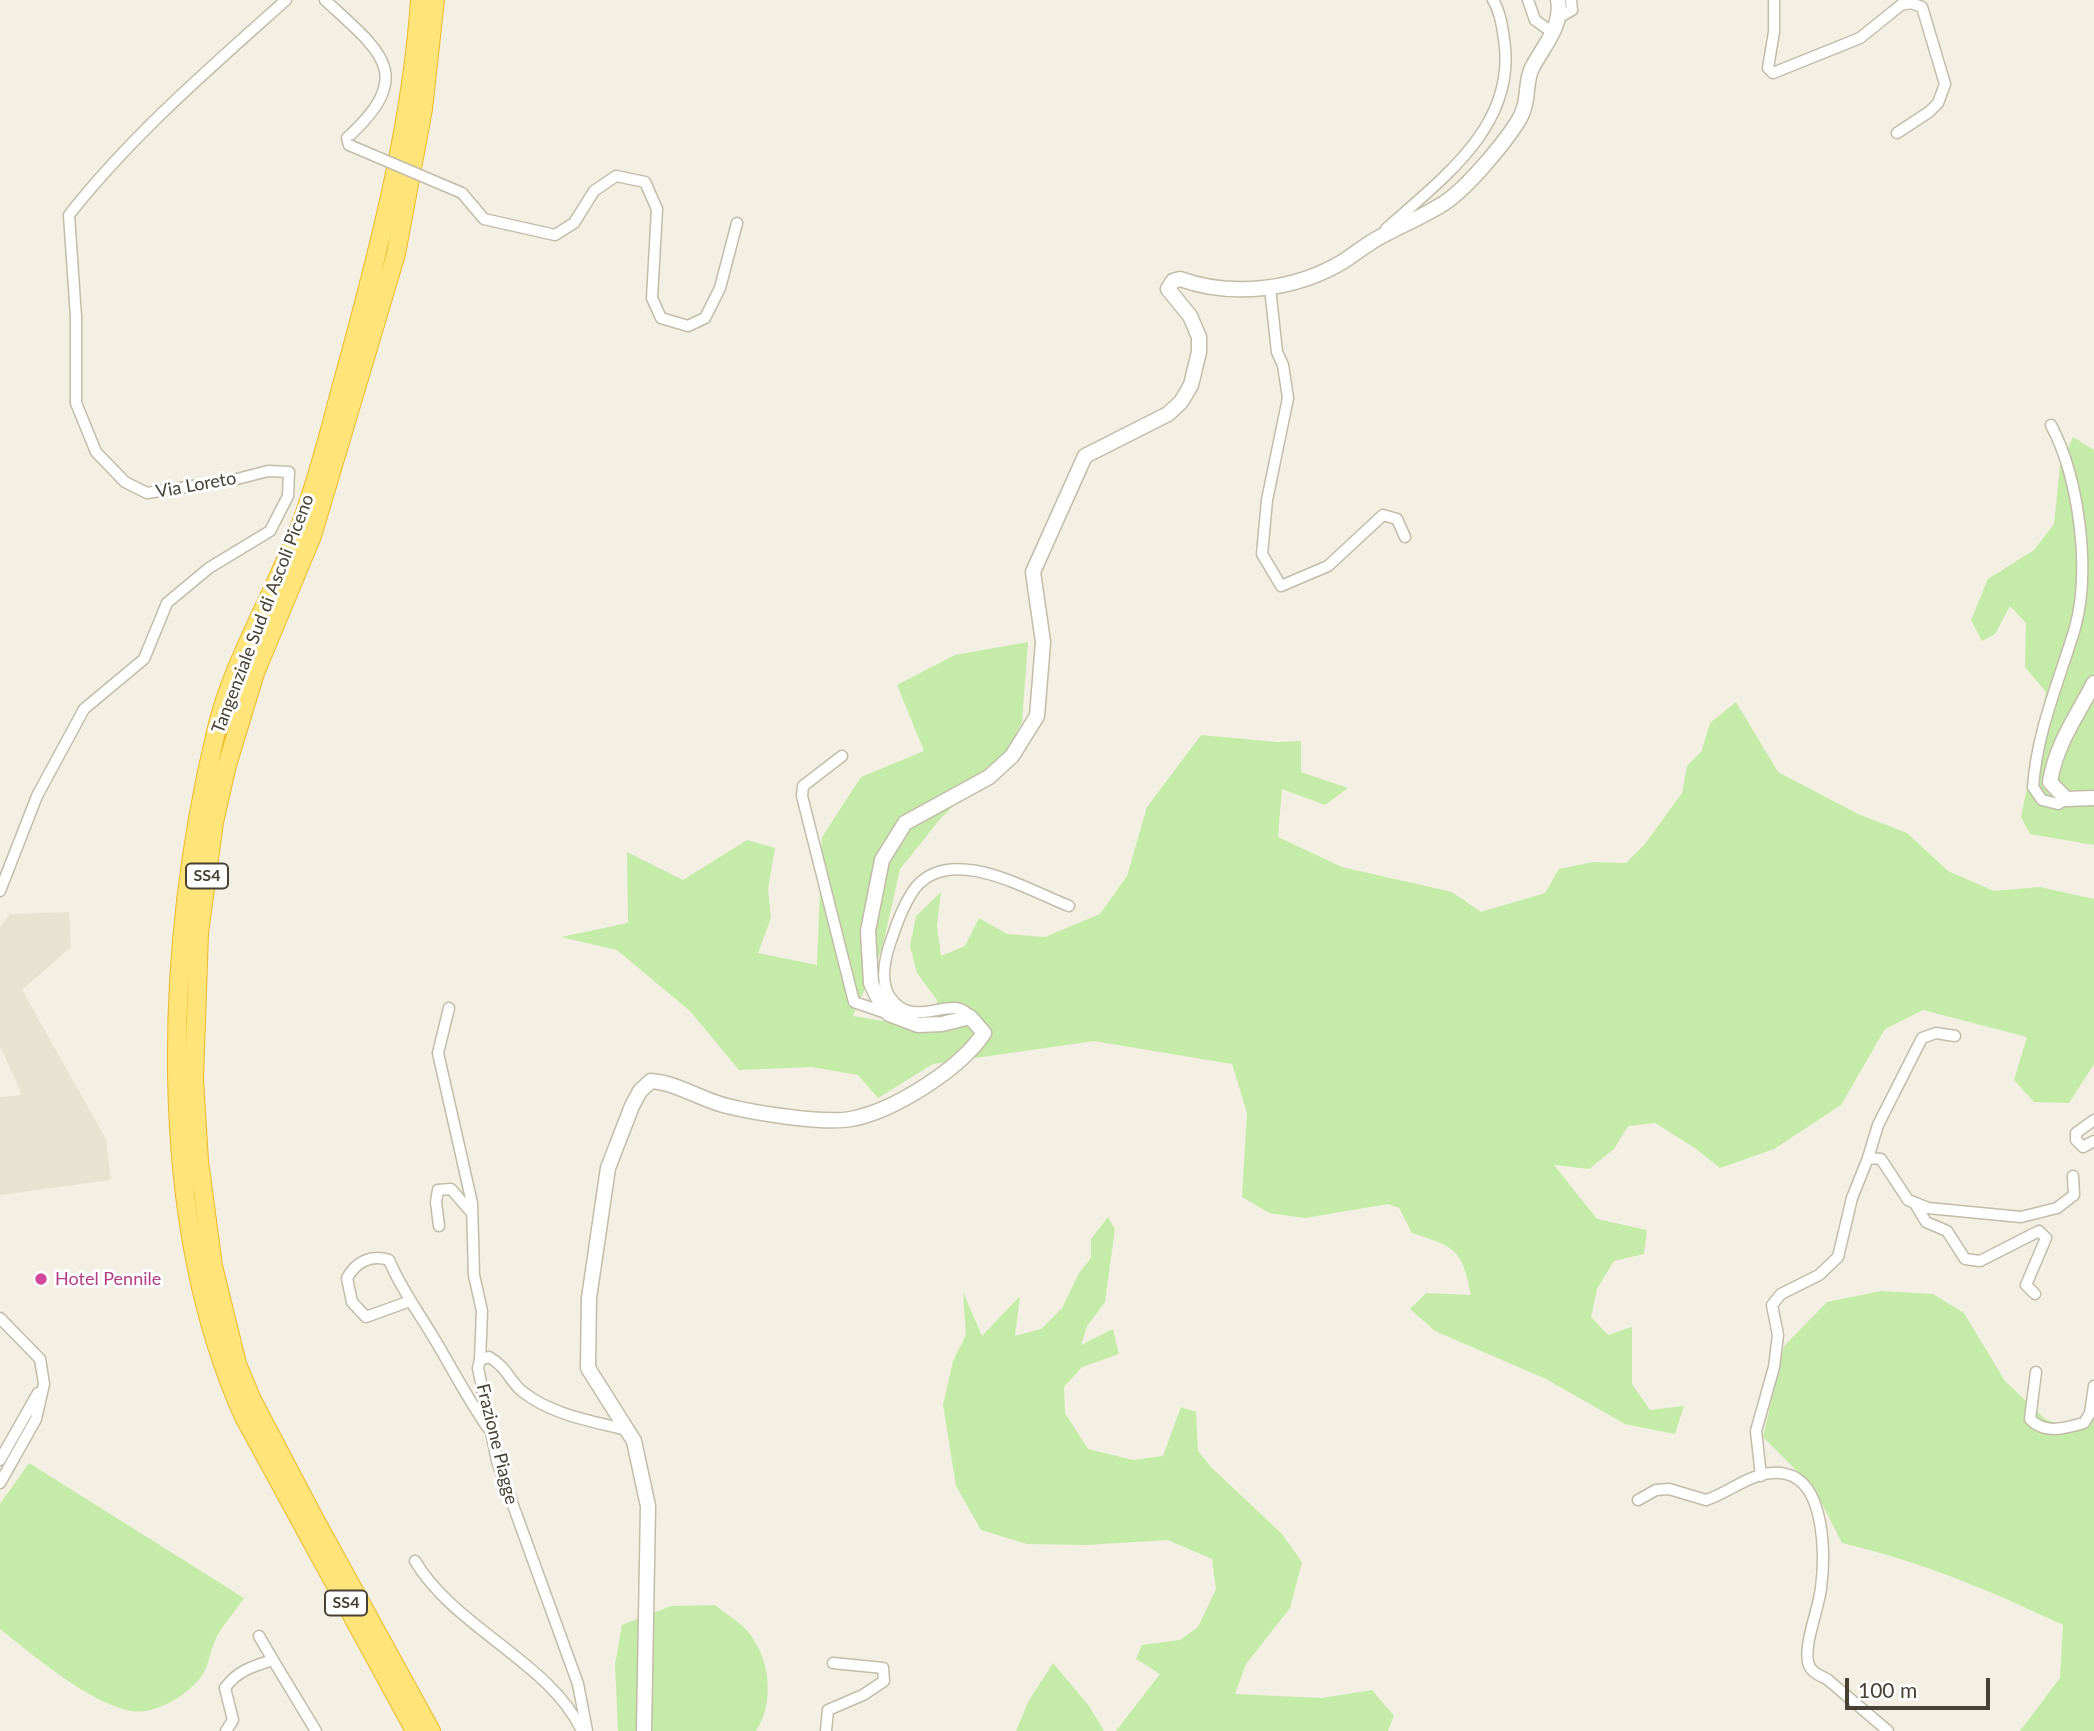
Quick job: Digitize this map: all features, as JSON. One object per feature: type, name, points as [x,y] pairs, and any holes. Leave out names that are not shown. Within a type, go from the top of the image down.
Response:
[{"type":"highway","name":"Tangenziale Sud di Ascoli Piceno","points":[[415,1731],[275,1475],[222,1369],[206,1318],[197,1268],[183,1161],[176,1060],[193,846],[216,728],[302,521],[379,248],[417,50],[420,0]]},
{"type":"highway","name":"Tangenziale Sud di Ascoli Piceno","points":[[431,1731],[314,1518],[252,1400],[237,1364],[213,1266],[198,1161],[194,1079],[199,933],[216,810],[255,673],[312,536],[396,254],[423,109],[435,0]]},
{"type":"street","name":"Via Loreto","points":[[0,891],[37,796],[84,709],[144,659],[167,603],[209,568],[271,531],[288,496],[289,472],[268,471],[233,480],[147,493],[125,482],[96,452],[76,402],[76,317],[69,215],[92,186],[167,111],[286,0]]},
{"type":"street","points":[[326,0],[378,51],[386,76],[378,105],[346,138],[349,145],[462,193],[484,219],[555,235],[574,223],[594,191],[616,176],[645,182],[657,209],[652,298],[661,318],[688,326],[705,318],[720,288],[737,223]]},
{"type":"street","points":[[1377,238],[1462,159],[1477,143],[1490,122],[1504,83],[1506,54],[1503,30],[1493,0]]},
{"type":"street","points":[[1528,0],[1535,20],[1553,33]]},
{"type":"street","points":[[889,1014],[871,982],[868,931],[882,860],[905,824],[989,777],[1012,756],[1037,716],[1043,642],[1033,572],[1085,456],[1168,414],[1181,402],[1191,385],[1199,352],[1199,337],[1190,316],[1168,289],[1173,281],[1180,279],[1219,288],[1269,288],[1307,277],[1342,262],[1377,238],[1443,204],[1488,161],[1518,122],[1528,99],[1530,71],[1553,33],[1558,18],[1558,0]]},
{"type":"street","points":[[1558,18],[1572,10],[1571,0]]},
{"type":"street","points":[[1774,0],[1774,32],[1768,68],[1773,74],[1860,38],[1901,5],[1911,3],[1922,7],[1945,85],[1938,103],[1897,133]]},
{"type":"street","points":[[1269,288],[1277,352],[1283,365],[1288,398],[1262,554],[1273,575],[1281,586],[1328,566],[1383,515],[1397,519],[1405,537]]},
{"type":"street","points":[[2051,425],[2071,483],[2081,538],[2082,572],[2076,625],[2038,747],[2033,787],[2042,800],[2058,804],[2066,799],[2094,798]]},
{"type":"street","points":[[2066,799],[2050,782],[2053,761],[2062,739],[2094,683]]},
{"type":"street","points":[[842,756],[803,786],[802,796],[854,1002],[918,1025],[942,1024],[970,1017]]},
{"type":"street","points":[[644,1731],[649,1595],[648,1506],[634,1441],[588,1368],[589,1298],[608,1168],[640,1091],[651,1081],[667,1082],[701,1098],[729,1106],[848,1119],[877,1111],[956,1065],[971,1053],[984,1033],[966,1011],[958,1007],[920,1015],[901,1009],[889,995],[885,972],[887,951],[916,887],[933,874],[964,869],[1005,880],[1069,906]]},
{"type":"street","points":[[449,1008],[439,1053],[457,1143],[469,1183],[474,1275],[482,1311],[480,1360]]},
{"type":"street","points":[[1761,1476],[1756,1431],[1774,1367],[1778,1335],[1772,1305],[1781,1294],[1819,1275],[1839,1257],[1852,1198],[1878,1125],[1922,1038],[1936,1033],[1955,1036]]},
{"type":"street","points":[[2094,1120],[2076,1132],[2076,1140],[2083,1147],[2094,1141]]},
{"type":"street","points":[[1868,1158],[1881,1159],[1908,1200],[1928,1208],[2021,1217],[2057,1208],[2074,1195],[2073,1175]]},
{"type":"street","points":[[439,1226],[436,1202],[438,1190],[451,1189],[471,1212]]},
{"type":"street","points":[[1914,1202],[1926,1222],[1947,1231],[1965,1259],[1980,1261],[2039,1231],[2046,1238],[2026,1285],[2035,1294]]},
{"type":"street","points":[[410,1301],[366,1317],[352,1302],[347,1278],[353,1268],[366,1259],[388,1260],[410,1301],[492,1433]]},
{"type":"street","points":[[0,1318],[5,1327],[40,1359],[44,1384],[36,1419],[0,1483]]},
{"type":"street","name":"Frazione Piagge","points":[[585,1731],[578,1685],[513,1510],[492,1433],[478,1368],[480,1360],[489,1356],[505,1367],[521,1391],[550,1409],[627,1430]]},
{"type":"street","points":[[2036,1372],[2030,1419],[2037,1427],[2057,1430],[2084,1423],[2090,1413],[2094,1386]]},
{"type":"street","points":[[0,1460],[44,1384]]},
{"type":"street","points":[[1638,1500],[1656,1490],[1669,1489],[1706,1500],[1746,1479],[1788,1474],[1794,1478],[1810,1493],[1822,1519],[1821,1588],[1808,1662],[1815,1674],[1827,1679],[1888,1731]]},
{"type":"street","points":[[415,1561],[446,1601],[559,1697],[585,1731]]},
{"type":"street","points":[[259,1636],[316,1731]]},
{"type":"street","points":[[226,1731],[233,1720],[225,1688],[233,1677],[252,1666],[273,1660]]},
{"type":"street","points":[[826,1731],[828,1710],[863,1695],[884,1681],[883,1668],[833,1663]]},
{"type":"shaded area","points":[[69,912],[71,947],[22,990],[106,1139],[111,1180],[0,1195],[0,1097],[22,1095],[0,1046],[0,927],[10,914]]},
{"type":"green space","points":[[2073,437],[2094,450],[2094,845],[2030,834],[2021,817],[2046,692],[2025,667],[2026,623],[2010,606],[1995,634],[1982,641],[1971,620],[1988,579],[2034,550],[2054,524],[2060,466]]},
{"type":"green space","points":[[1028,642],[1022,722],[1004,757],[941,818],[900,869],[882,949],[853,1016],[938,1030],[937,1000],[917,973],[910,946],[916,916],[941,892],[937,925],[941,956],[965,946],[979,918],[1007,934],[1045,937],[1100,914],[1127,876],[1147,807],[1201,735],[1277,742],[1301,741],[1301,772],[1348,788],[1325,805],[1282,789],[1278,837],[1342,867],[1452,892],[1481,912],[1545,893],[1559,869],[1593,862],[1626,863],[1645,844],[1682,793],[1687,766],[1701,752],[1710,723],[1736,702],[1778,772],[1858,814],[1907,833],[1948,871],[1994,891],[2040,887],[2094,899],[2094,1064],[2069,1103],[2034,1102],[2014,1080],[2027,1037],[1923,1010],[1885,1029],[1841,1105],[1774,1149],[1720,1168],[1695,1148],[1655,1123],[1628,1126],[1614,1149],[1589,1169],[1554,1165],[1597,1219],[1647,1230],[1644,1254],[1614,1261],[1597,1289],[1591,1317],[1608,1335],[1632,1327],[1632,1384],[1650,1410],[1684,1406],[1675,1434],[1625,1424],[1546,1379],[1435,1331],[1410,1309],[1426,1293],[1471,1295],[1468,1280],[1455,1252],[1439,1242],[1412,1233],[1399,1208],[1388,1204],[1305,1218],[1269,1213],[1242,1197],[1247,1113],[1232,1064],[1094,1041],[933,1064],[878,1098],[858,1075],[812,1067],[739,1070],[690,1011],[617,950],[561,937],[628,923],[627,852],[683,880],[747,840],[775,848],[768,889],[771,918],[758,953],[817,965],[822,837],[861,777],[924,751],[897,685],[955,655]]},
{"type":"green space","points":[[1108,1217],[1115,1229],[1105,1302],[1087,1326],[1081,1345],[1113,1329],[1119,1354],[1082,1367],[1064,1387],[1065,1413],[1088,1449],[1133,1460],[1163,1456],[1181,1407],[1196,1412],[1198,1451],[1212,1468],[1282,1534],[1302,1562],[1290,1608],[1246,1664],[1235,1694],[1322,1698],[1372,1690],[1394,1716],[1388,1731],[1116,1731],[1160,1674],[1136,1659],[1142,1645],[1180,1640],[1198,1627],[1216,1589],[1212,1559],[1168,1540],[1086,1545],[1027,1544],[981,1530],[956,1486],[943,1405],[953,1361],[966,1335],[963,1292],[982,1336],[1020,1296],[1015,1336],[1041,1329],[1062,1308],[1079,1273],[1091,1258],[1091,1239]]},
{"type":"green space","points":[[1881,1291],[1933,1294],[1964,1313],[2005,1381],[2045,1419],[2076,1431],[2094,1401],[2094,1731],[2020,1731],[2060,1678],[2063,1625],[1955,1578],[1842,1543],[1814,1488],[1763,1437],[1784,1346],[1827,1302]]},
{"type":"green space","points":[[29,1463],[244,1598],[217,1637],[199,1680],[173,1700],[139,1712],[115,1706],[62,1677],[0,1629],[0,1504]]},
{"type":"green space","points":[[715,1605],[745,1629],[762,1655],[768,1694],[762,1720],[756,1731],[618,1731],[615,1665],[622,1625],[671,1606]]},
{"type":"green space","points":[[1053,1663],[1089,1706],[1104,1731],[1016,1731],[1028,1702]]},
{"type":"place","name":"Hotel Pennile","points":[[41,1279]]}]
